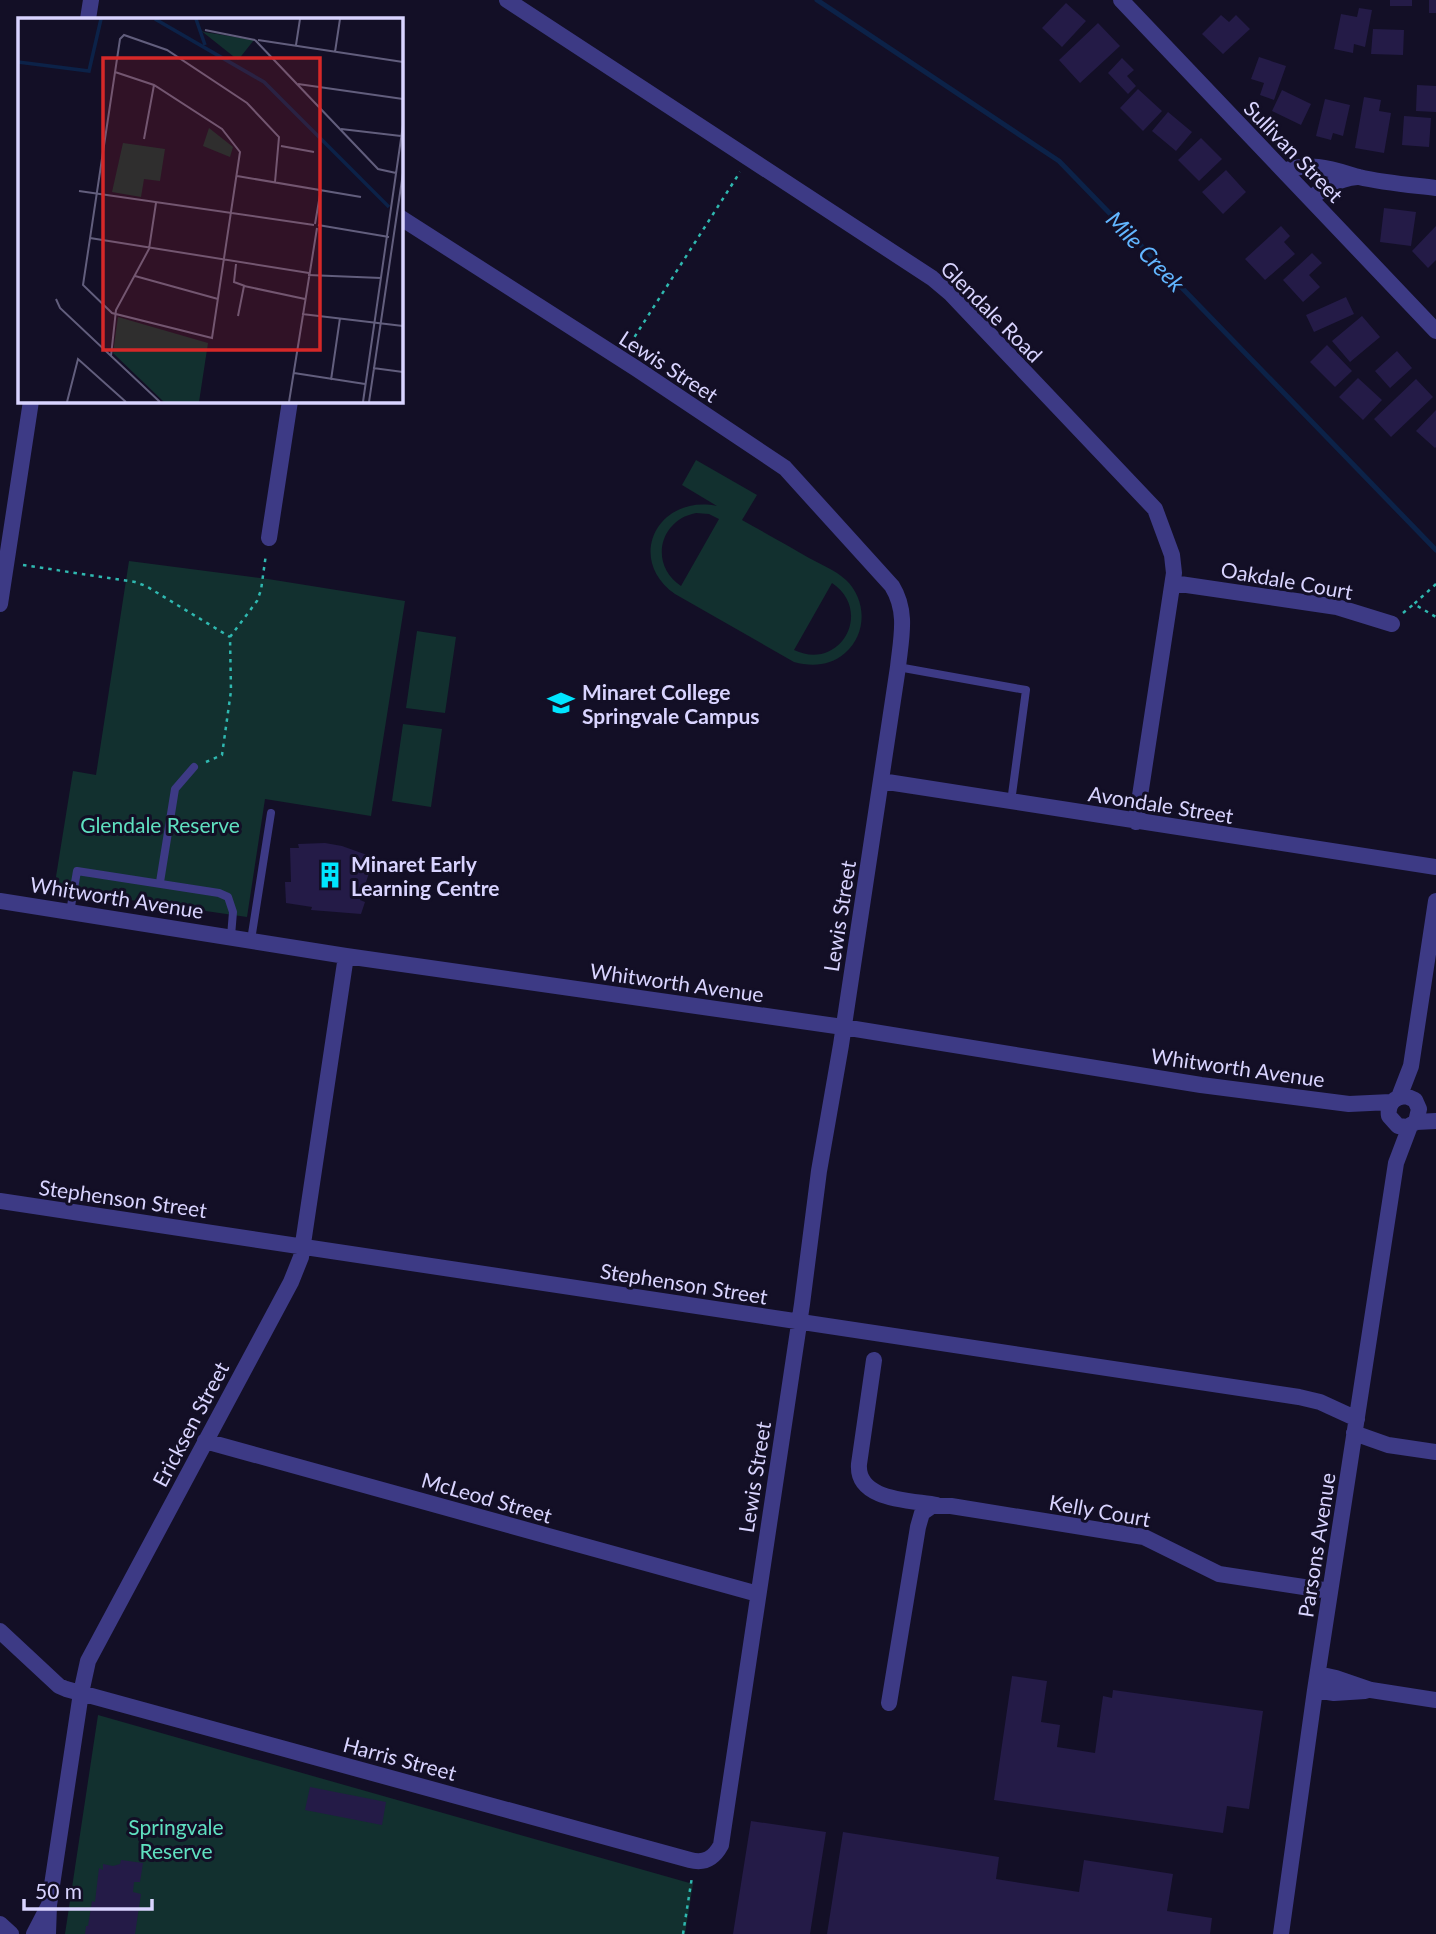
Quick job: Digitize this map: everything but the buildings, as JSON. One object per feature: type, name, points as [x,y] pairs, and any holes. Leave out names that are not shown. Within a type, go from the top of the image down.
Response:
[{"type":"street","points":[[88,18],[91,0]]},
{"type":"street","name":"Glendale Road","points":[[507,0],[932,278],[951,294],[1155,509],[1171,555],[1173,583],[1136,822]]},
{"type":"street","name":"Sullivan Street","points":[[1121,0],[1436,331]]},
{"type":"street","points":[[1284,171],[1311,166],[1341,170],[1359,177]]},
{"type":"street","points":[[1311,198],[1342,178],[1359,177],[1436,188]]},
{"type":"street","name":"Lewis Street","points":[[402,219],[637,369],[785,468],[892,586],[901,600],[898,667],[820,1171],[723,1838],[718,1851],[708,1860]]},
{"type":"street","points":[[0,604],[31,402]]},
{"type":"street","points":[[269,538],[290,402]]},
{"type":"street","name":"Oakdale Court","points":[[1173,583],[1337,607],[1392,624]]},
{"type":"street","name":"Avondale Street","points":[[881,782],[1436,867]]},
{"type":"street","name":"Whitworth Avenue","points":[[0,901],[346,956],[844,1027],[1201,1085],[1349,1104],[1436,1121]]},
{"type":"street","points":[[1411,1066],[1388,1111],[1407,1117],[1411,1066],[1436,901]]},
{"type":"street","name":"Ericksen Street","points":[[48,1934],[49,1905],[88,1661],[290,1282],[303,1246],[346,956]]},
{"type":"street","name":"Whitworth Avenue","points":[[1349,1104],[1395,1100],[1406,1096],[1407,1117]]},
{"type":"street","name":"Whitworth Avenue","points":[[1407,1117],[1436,1113]]},
{"type":"street","name":"Parsons Avenue","points":[[1281,1934],[1316,1682],[1396,1163],[1407,1117]]},
{"type":"street","name":"Stephenson Street","points":[[0,1201],[1299,1397],[1320,1402],[1388,1445],[1436,1452]]},
{"type":"street","name":"Kelly Court","points":[[874,1360],[858,1474],[868,1489],[880,1494],[939,1505],[1144,1537],[1219,1574],[1330,1591]]},
{"type":"street","name":"McLeod Street","points":[[205,1441],[758,1594]]},
{"type":"street","points":[[889,1703],[918,1527],[922,1513],[939,1505]]},
{"type":"street","name":"Harris Street","points":[[0,1631],[59,1686],[690,1860],[708,1860]]},
{"type":"street","points":[[1316,1682],[1334,1693],[1371,1690],[1436,1700]]},
{"type":"street","name":"Ericksen Street","points":[[34,1934],[49,1905]]},
{"type":"street","points":[[0,1924],[11,1934]]},
{"type":"lane","points":[[898,667],[1026,690],[1011,802]]},
{"type":"lane","points":[[160,882],[176,789],[194,767]]},
{"type":"lane","points":[[251,940],[271,813]]},
{"type":"lane","points":[[70,912],[77,871],[160,882],[228,897],[233,912],[231,936]]},
{"type":"path","points":[[630,344],[741,169]]},
{"type":"path","points":[[194,767],[222,755],[231,691],[230,637],[257,601],[269,538]]},
{"type":"path","points":[[7,561],[135,582],[157,592],[230,637]]},
{"type":"path","points":[[1436,584],[1414,604],[1436,617]]},
{"type":"path","points":[[684,1934],[693,1870]]},
{"type":"green space","points":[[696,460],[757,495],[742,520],[833,570],[846,580],[858,597],[862,617],[857,636],[845,653],[833,661],[821,664],[794,662],[675,594],[660,580],[652,564],[651,548],[655,532],[665,519],[679,510],[696,505],[717,506],[682,485]],"holes":[[[696,513],[709,514],[719,519],[681,586],[665,567],[663,544],[674,524],[683,517]],[[832,583],[844,595],[850,608],[851,622],[846,635],[837,646],[825,653],[811,655],[794,650]]]},
{"type":"green space","name":"Glendale Reserve","points":[[129,561],[268,579],[405,601],[371,816],[265,799],[247,917],[54,889],[73,771],[96,775]]},
{"type":"green space","points":[[417,631],[456,637],[445,713],[406,708]]},
{"type":"green space","points":[[403,724],[442,729],[431,807],[392,801]]},
{"type":"green space","name":"Springvale Reserve","points":[[98,1715],[693,1884],[685,1934],[65,1934]]},
{"type":"waterway","name":"Mile Creek","points":[[817,0],[1059,161],[1436,550]]},
{"type":"place","name":"Minaret College Springvale Campus","points":[[561,703]]},
{"type":"place","name":"Minaret Early Learning Centre","points":[[330,875]]}]
